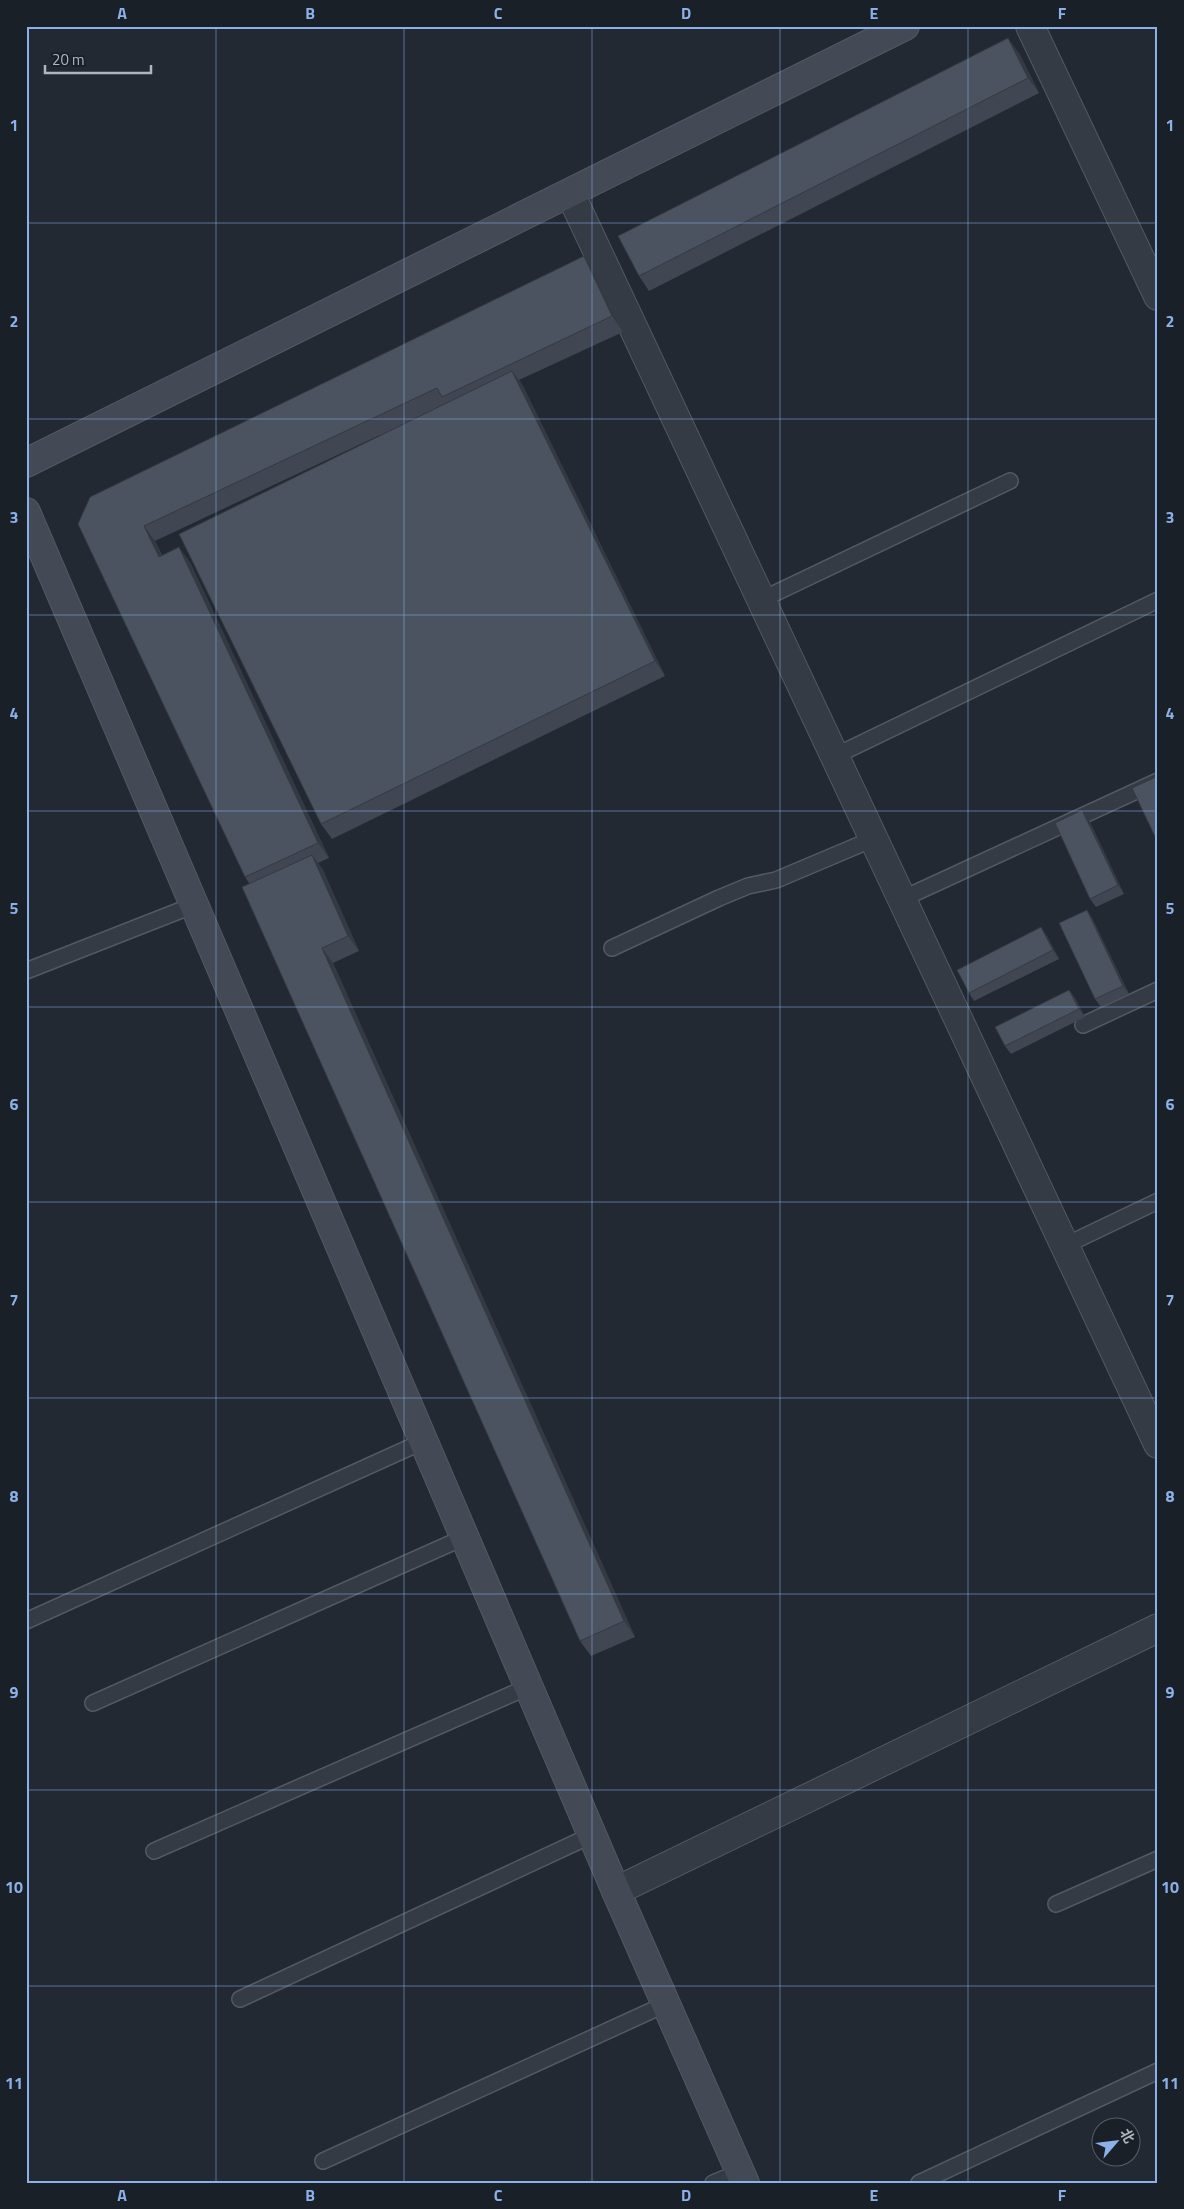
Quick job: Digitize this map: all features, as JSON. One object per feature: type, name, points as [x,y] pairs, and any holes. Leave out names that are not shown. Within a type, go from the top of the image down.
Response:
[{"type":"street","points":[[26,463],[905,26]]},
{"type":"street","points":[[1030,26],[1158,296]]},
{"type":"street","points":[[570,192],[1064,1246],[1152,1415],[1158,1444]]},
{"type":"street","points":[[26,512],[528,1687],[742,2177]]},
{"type":"street","points":[[616,1890],[1158,1628]]},
{"type":"lane","points":[[761,600],[1010,481]]},
{"type":"lane","points":[[835,756],[1158,600]]},
{"type":"lane","points":[[902,900],[1158,781]]},
{"type":"lane","points":[[612,948],[719,898],[748,886],[776,880],[873,839]]},
{"type":"lane","points":[[26,971],[194,904]]},
{"type":"lane","points":[[1083,1025],[1158,990]]},
{"type":"lane","points":[[1064,1246],[1158,1200]]},
{"type":"lane","points":[[26,1621],[424,1442]]},
{"type":"lane","points":[[93,1703],[465,1537]]},
{"type":"lane","points":[[154,1851],[528,1687]]},
{"type":"lane","points":[[240,1999],[592,1835]]},
{"type":"lane","points":[[1056,1904],[1158,1859]]},
{"type":"lane","points":[[323,2162],[666,2004]]},
{"type":"lane","points":[[919,2183],[1158,2071]]},
{"type":"lane","points":[[712,2183],[742,2177]]},
{"type":"building","points":[[1008,38],[1028,78],[639,276],[618,236]]},
{"type":"building","points":[[584,256],[612,316],[442,397],[437,388],[144,526],[159,557],[179,547],[318,843],[245,877],[78,524],[90,497]]},
{"type":"building","points":[[512,371],[655,661],[321,824],[179,534]]},
{"type":"building","points":[[1158,776],[1158,843],[1132,788]]},
{"type":"building","points":[[1082,810],[1118,885],[1090,899],[1055,823]]},
{"type":"building","points":[[312,855],[348,936],[322,948],[624,1621],[580,1641],[242,887]]},
{"type":"building","points":[[1087,910],[1123,986],[1095,999],[1059,923]]},
{"type":"building","points":[[1041,927],[1053,950],[969,993],[957,970]]},
{"type":"building","points":[[1069,990],[1079,1009],[1005,1046],[995,1027]]}]
